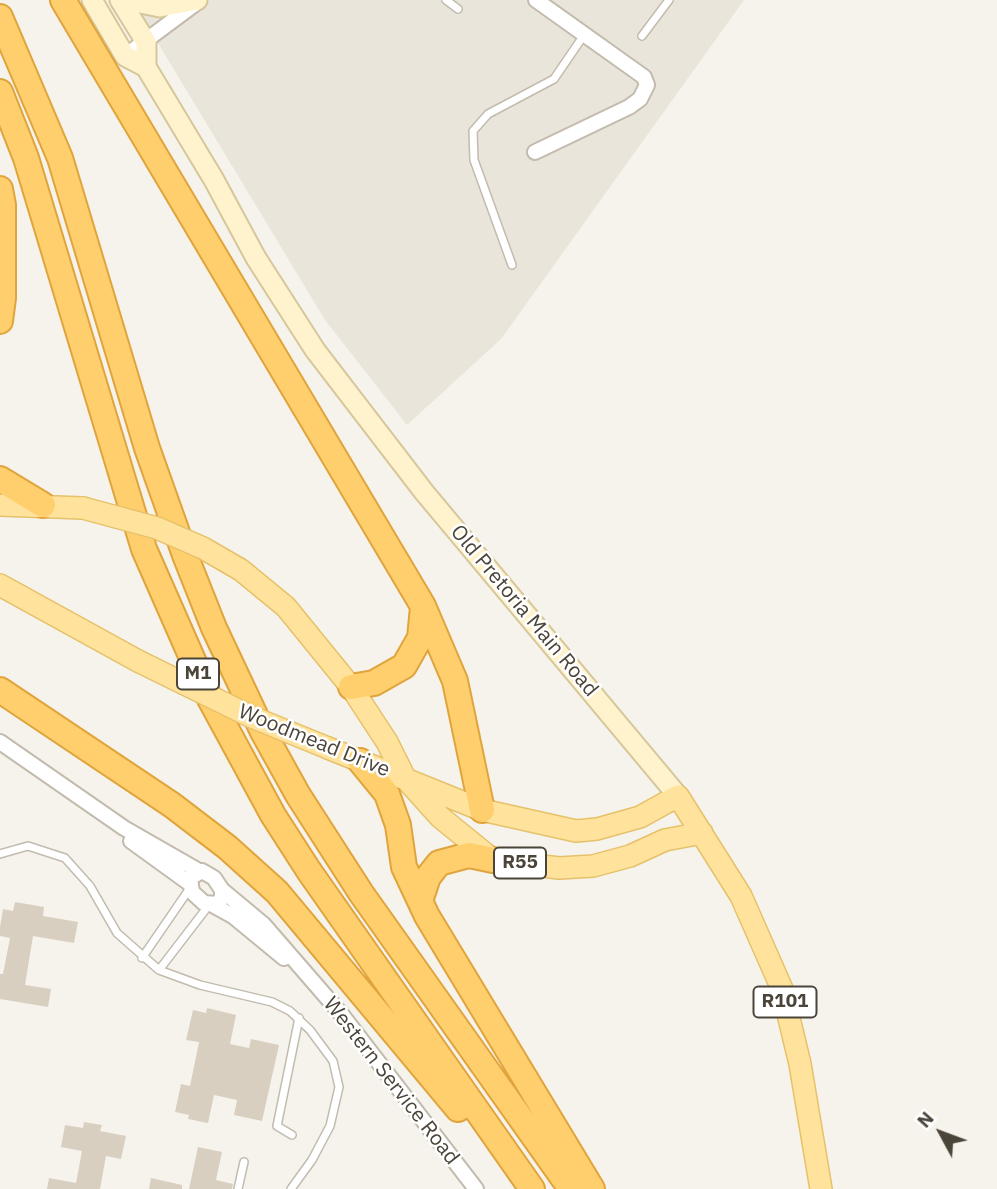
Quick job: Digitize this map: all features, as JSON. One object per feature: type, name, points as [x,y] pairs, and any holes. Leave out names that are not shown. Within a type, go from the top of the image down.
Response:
[{"type":"highway","points":[[62,0],[423,606],[455,681],[482,810]]},
{"type":"highway","name":"M1","points":[[0,17],[60,158],[147,448],[185,555],[214,628],[263,732],[298,796],[361,893],[571,1189]]},
{"type":"highway","name":"M1","points":[[0,92],[26,158],[144,549],[209,699],[273,815],[309,871],[532,1189]]},
{"type":"highway","points":[[0,189],[3,205],[3,298],[0,321]]},
{"type":"highway","points":[[0,479],[43,505]]},
{"type":"highway","points":[[351,687],[374,683],[404,666],[420,638],[423,606]]},
{"type":"highway","points":[[0,683],[9,695],[173,805],[228,847],[277,892],[522,1189]]},
{"type":"highway","points":[[360,761],[387,794],[398,825],[404,867],[420,901],[592,1189]]},
{"type":"highway","points":[[420,901],[428,877],[439,863],[469,855],[493,860]]},
{"type":"main road","points":[[92,0],[125,56],[146,67],[146,42],[120,0]]},
{"type":"main road","points":[[126,0],[160,7],[198,0]]},
{"type":"main road","name":"Old Pretoria Main Road","points":[[146,67],[214,180],[256,258],[315,350],[424,492],[678,796],[702,833],[749,913],[782,989],[800,1064],[821,1189]]},
{"type":"main road","name":"Woodmead Drive","points":[[0,505],[83,508],[157,528],[203,548],[241,570],[286,607],[351,687],[387,742],[405,778],[440,817],[493,860]]},
{"type":"main road","name":"Woodmead Drive","points":[[0,585],[138,661],[253,717],[482,810],[576,831],[597,829],[640,817],[678,796]]},
{"type":"main road","name":"R55","points":[[493,860],[559,868],[593,866],[630,856],[665,840],[702,833]]},
{"type":"street","points":[[125,56],[198,0]]},
{"type":"street","points":[[535,152],[629,107],[646,89],[644,77],[536,0]]},
{"type":"street","points":[[0,742],[124,828],[193,881],[195,896],[211,905],[222,898],[222,890],[210,875],[193,881]]},
{"type":"street","points":[[0,750],[193,881]]},
{"type":"street","name":"Western Service Road","points":[[222,890],[264,925],[398,1084],[475,1189]]},
{"type":"street","name":"Western Service Road","points":[[211,905],[233,916],[304,974]]},
{"type":"lane","points":[[446,0],[457,9]]},
{"type":"lane","points":[[642,36],[669,0]]},
{"type":"lane","points":[[512,265],[474,160],[473,131],[488,114],[554,79],[584,34]]},
{"type":"lane","points":[[0,854],[28,846],[65,858],[90,886],[117,933],[142,958],[159,970],[200,985],[255,996],[299,1018],[333,1061],[339,1087],[330,1126],[313,1160],[291,1189]]},
{"type":"lane","points":[[142,958],[193,881]]},
{"type":"lane","points":[[159,970],[211,905]]},
{"type":"lane","points":[[292,1135],[277,1126],[299,1018]]},
{"type":"lane","points":[[237,1189],[244,1162]]},
{"type":"shaded area","points":[[132,0],[744,0],[501,339],[407,425],[325,320]]},
{"type":"building","points":[[15,902],[44,907],[43,916],[78,922],[74,943],[33,936],[25,985],[51,989],[48,1007],[0,999],[0,974],[3,974],[10,938],[0,936],[0,927],[3,909],[13,911]]},
{"type":"building","points":[[207,1008],[236,1015],[230,1044],[249,1048],[251,1039],[279,1045],[262,1121],[234,1115],[237,1100],[214,1095],[208,1123],[188,1119],[189,1115],[175,1112],[181,1084],[190,1086],[199,1042],[186,1040],[193,1010],[206,1013]]},
{"type":"building","points":[[84,1122],[102,1125],[100,1131],[126,1136],[121,1159],[106,1156],[100,1189],[47,1189],[49,1178],[76,1183],[82,1151],[61,1147],[65,1125],[83,1128]]},
{"type":"building","points":[[198,1147],[222,1152],[216,1180],[233,1184],[232,1189],[189,1189]]},
{"type":"building","points":[[151,1178],[182,1185],[182,1189],[149,1189]]}]
